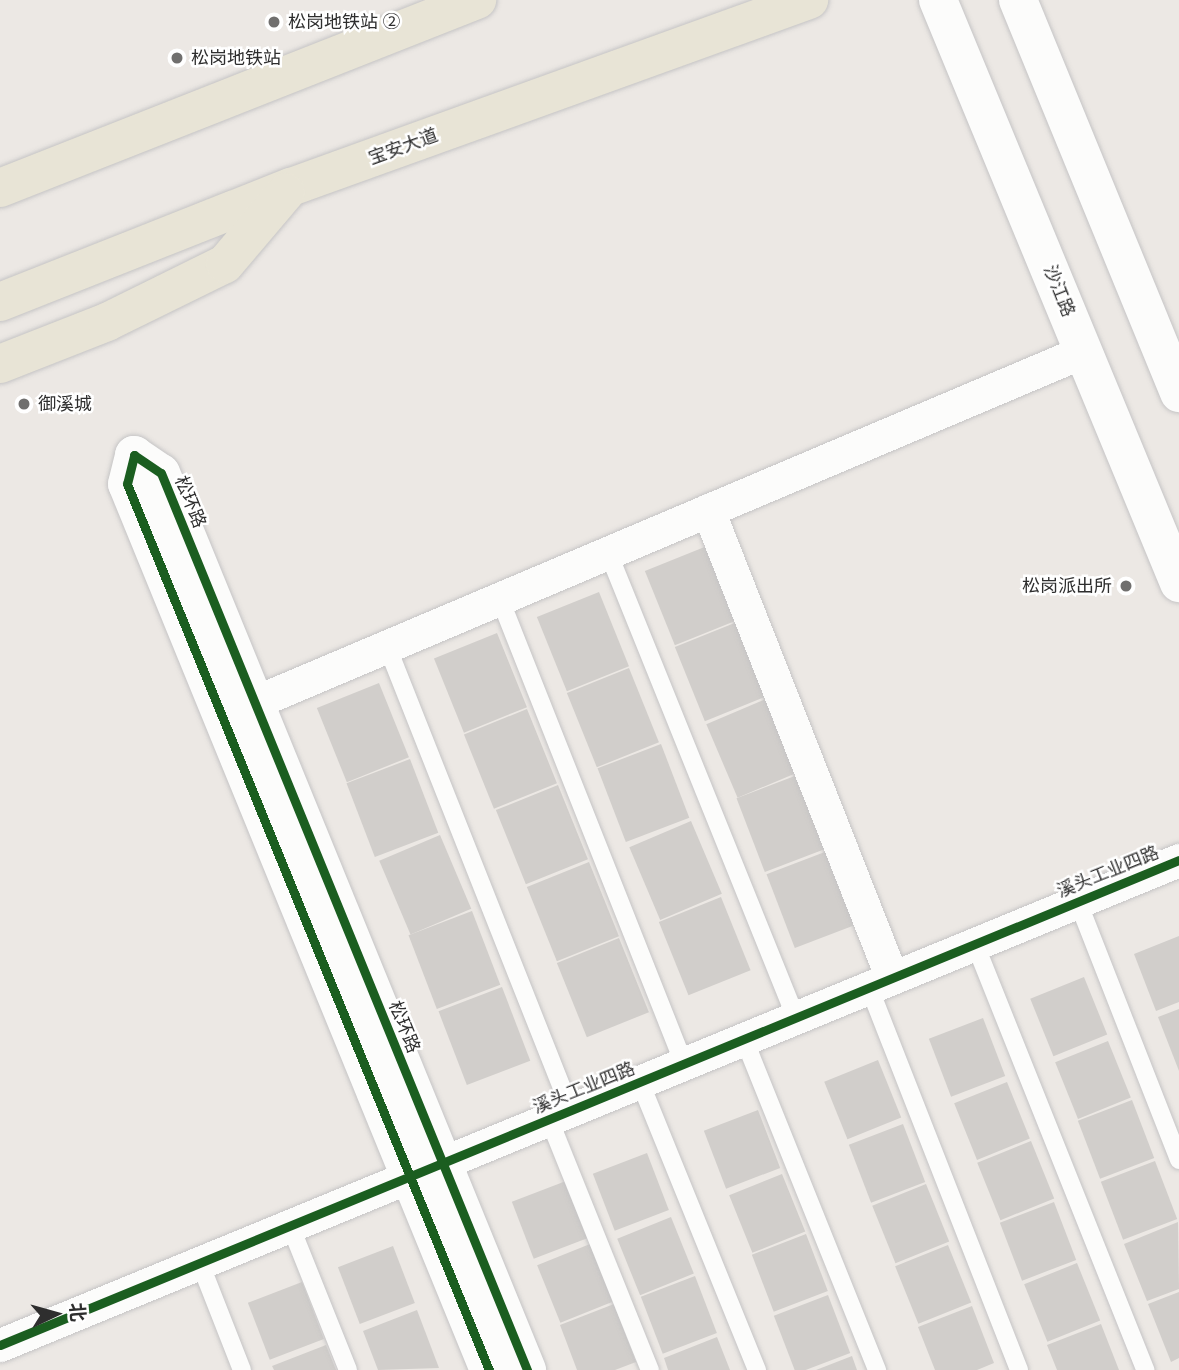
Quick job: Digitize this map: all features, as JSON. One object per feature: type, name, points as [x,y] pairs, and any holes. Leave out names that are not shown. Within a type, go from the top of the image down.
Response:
[{"type":"main road","points":[[1,188],[477,0]]},
{"type":"main road","name":"宝安大道","points":[[0,302],[291,187],[809,0]]},
{"type":"main road","points":[[0,364],[107,322],[225,264],[291,187]]},
{"type":"street","name":"沙江路","points":[[939,0],[1179,583]]},
{"type":"street","points":[[1018,0],[1179,393]]},
{"type":"street","points":[[238,709],[1084,351]]},
{"type":"street","name":"松环路","points":[[238,709],[161,473],[134,455],[127,484],[238,709],[426,1169],[527,1370]]},
{"type":"street","points":[[708,510],[881,983]]},
{"type":"street","name":"溪头工业四路","points":[[0,1345],[1077,902],[1178,864]]},
{"type":"street","name":"松环路","points":[[426,1169],[489,1370]]},
{"type":"lane","points":[[608,552],[796,1017]]},
{"type":"lane","points":[[500,598],[684,1063]]},
{"type":"lane","points":[[387,646],[560,1115],[650,1370]]},
{"type":"lane","points":[[1077,902],[1179,1160]]},
{"type":"lane","points":[[975,944],[1145,1370]]},
{"type":"lane","points":[[881,983],[1019,1370]]},
{"type":"lane","points":[[744,1039],[877,1370]]},
{"type":"lane","points":[[640,1082],[757,1370]]},
{"type":"lane","points":[[290,1225],[348,1370]]},
{"type":"lane","points":[[200,1263],[242,1370]]},
{"type":"building","points":[[707,546],[737,620],[675,645],[645,571]]},
{"type":"building","points":[[599,592],[629,666],[567,691],[537,617]]},
{"type":"building","points":[[737,622],[767,696],[705,721],[675,647]]},
{"type":"building","points":[[497,633],[527,707],[464,733],[434,658]]},
{"type":"building","points":[[629,668],[659,742],[597,767],[567,693]]},
{"type":"building","points":[[379,683],[409,757],[347,782],[317,708]]},
{"type":"building","points":[[768,698],[799,772],[738,798],[706,724]]},
{"type":"building","points":[[527,709],[557,783],[494,809],[464,734]]},
{"type":"building","points":[[661,744],[689,818],[626,842],[598,768]]},
{"type":"building","points":[[410,759],[438,833],[375,857],[347,783]]},
{"type":"building","points":[[800,774],[828,848],[765,872],[737,798]]},
{"type":"building","points":[[558,785],[588,859],[526,884],[496,810]]},
{"type":"building","points":[[691,821],[722,894],[660,920],[629,847]]},
{"type":"building","points":[[440,835],[471,909],[411,934],[379,861]]},
{"type":"building","points":[[830,850],[858,924],[795,948],[767,874]]},
{"type":"building","points":[[589,862],[619,936],[557,961],[527,887]]},
{"type":"building","points":[[721,897],[751,970],[688,995],[659,922]]},
{"type":"building","points":[[472,911],[500,985],[437,1009],[409,935]]},
{"type":"building","points":[[1179,936],[1179,1002],[1156,1011],[1134,954]]},
{"type":"building","points":[[619,938],[649,1012],[587,1037],[557,963]]},
{"type":"building","points":[[1084,977],[1107,1034],[1053,1056],[1030,999]]},
{"type":"building","points":[[502,987],[530,1061],[467,1085],[439,1011]]},
{"type":"building","points":[[1179,1009],[1179,1071],[1158,1017]]},
{"type":"building","points":[[983,1018],[1005,1076],[951,1097],[929,1039]]},
{"type":"building","points":[[1108,1041],[1131,1098],[1078,1119],[1055,1062]]},
{"type":"building","points":[[878,1060],[901,1117],[847,1139],[824,1082]]},
{"type":"building","points":[[1007,1082],[1030,1139],[977,1160],[954,1103]]},
{"type":"building","points":[[1132,1100],[1154,1158],[1100,1179],[1078,1121]]},
{"type":"building","points":[[758,1110],[780,1168],[726,1189],[704,1131]]},
{"type":"building","points":[[903,1124],[925,1182],[871,1203],[849,1145]]},
{"type":"building","points":[[1031,1141],[1054,1198],[1000,1220],[977,1163]]},
{"type":"building","points":[[647,1153],[669,1210],[615,1231],[593,1174]]},
{"type":"building","points":[[1155,1161],[1177,1219],[1123,1240],[1101,1182]]},
{"type":"building","points":[[782,1174],[805,1231],[752,1253],[729,1195]]},
{"type":"building","points":[[566,1181],[588,1238],[534,1259],[512,1202]]},
{"type":"building","points":[[926,1184],[949,1241],[895,1263],[872,1206]]},
{"type":"building","points":[[1054,1202],[1076,1260],[1022,1281],[1000,1223]]},
{"type":"building","points":[[671,1217],[694,1274],[640,1295],[617,1239]]},
{"type":"building","points":[[1178,1222],[1179,1289],[1147,1301],[1124,1244]]},
{"type":"building","points":[[806,1234],[828,1291],[774,1312],[752,1255]]},
{"type":"building","points":[[590,1244],[613,1301],[560,1323],[537,1265]]},
{"type":"building","points":[[948,1245],[971,1302],[918,1324],[895,1266]]},
{"type":"building","points":[[393,1246],[415,1303],[360,1324],[338,1267]]},
{"type":"building","points":[[1077,1263],[1100,1320],[1047,1342],[1024,1284]]},
{"type":"building","points":[[695,1276],[717,1333],[663,1354],[641,1297]]},
{"type":"building","points":[[302,1282],[324,1339],[270,1360],[248,1303]]},
{"type":"building","points":[[1179,1292],[1179,1358],[1171,1362],[1148,1304]]},
{"type":"building","points":[[828,1295],[850,1353],[806,1370],[795,1370],[774,1316]]},
{"type":"building","points":[[614,1304],[636,1362],[615,1370],[577,1370],[560,1325]]},
{"type":"building","points":[[972,1306],[994,1363],[977,1370],[935,1370],[918,1327]]},
{"type":"building","points":[[417,1310],[439,1368],[378,1370],[363,1331]]},
{"type":"building","points":[[1101,1324],[1119,1370],[1057,1370],[1047,1345]]},
{"type":"building","points":[[717,1337],[730,1370],[668,1370],[664,1358]]},
{"type":"building","points":[[326,1345],[336,1370],[274,1370],[272,1366]]},
{"type":"building","points":[[852,1356],[857,1370],[816,1370]]},
{"type":"cycle path","points":[[489,1370],[127,484],[134,455],[161,473],[527,1370]]},
{"type":"cycle path","points":[[0,1345],[1179,860]]},
{"type":"place","name":"松岗地铁站 ②","points":[[274,22]]},
{"type":"place","name":"松岗地铁站","points":[[177,58]]},
{"type":"place","name":"御溪城","points":[[24,404]]},
{"type":"place","name":"松岗派出所","points":[[1126,586]]}]
